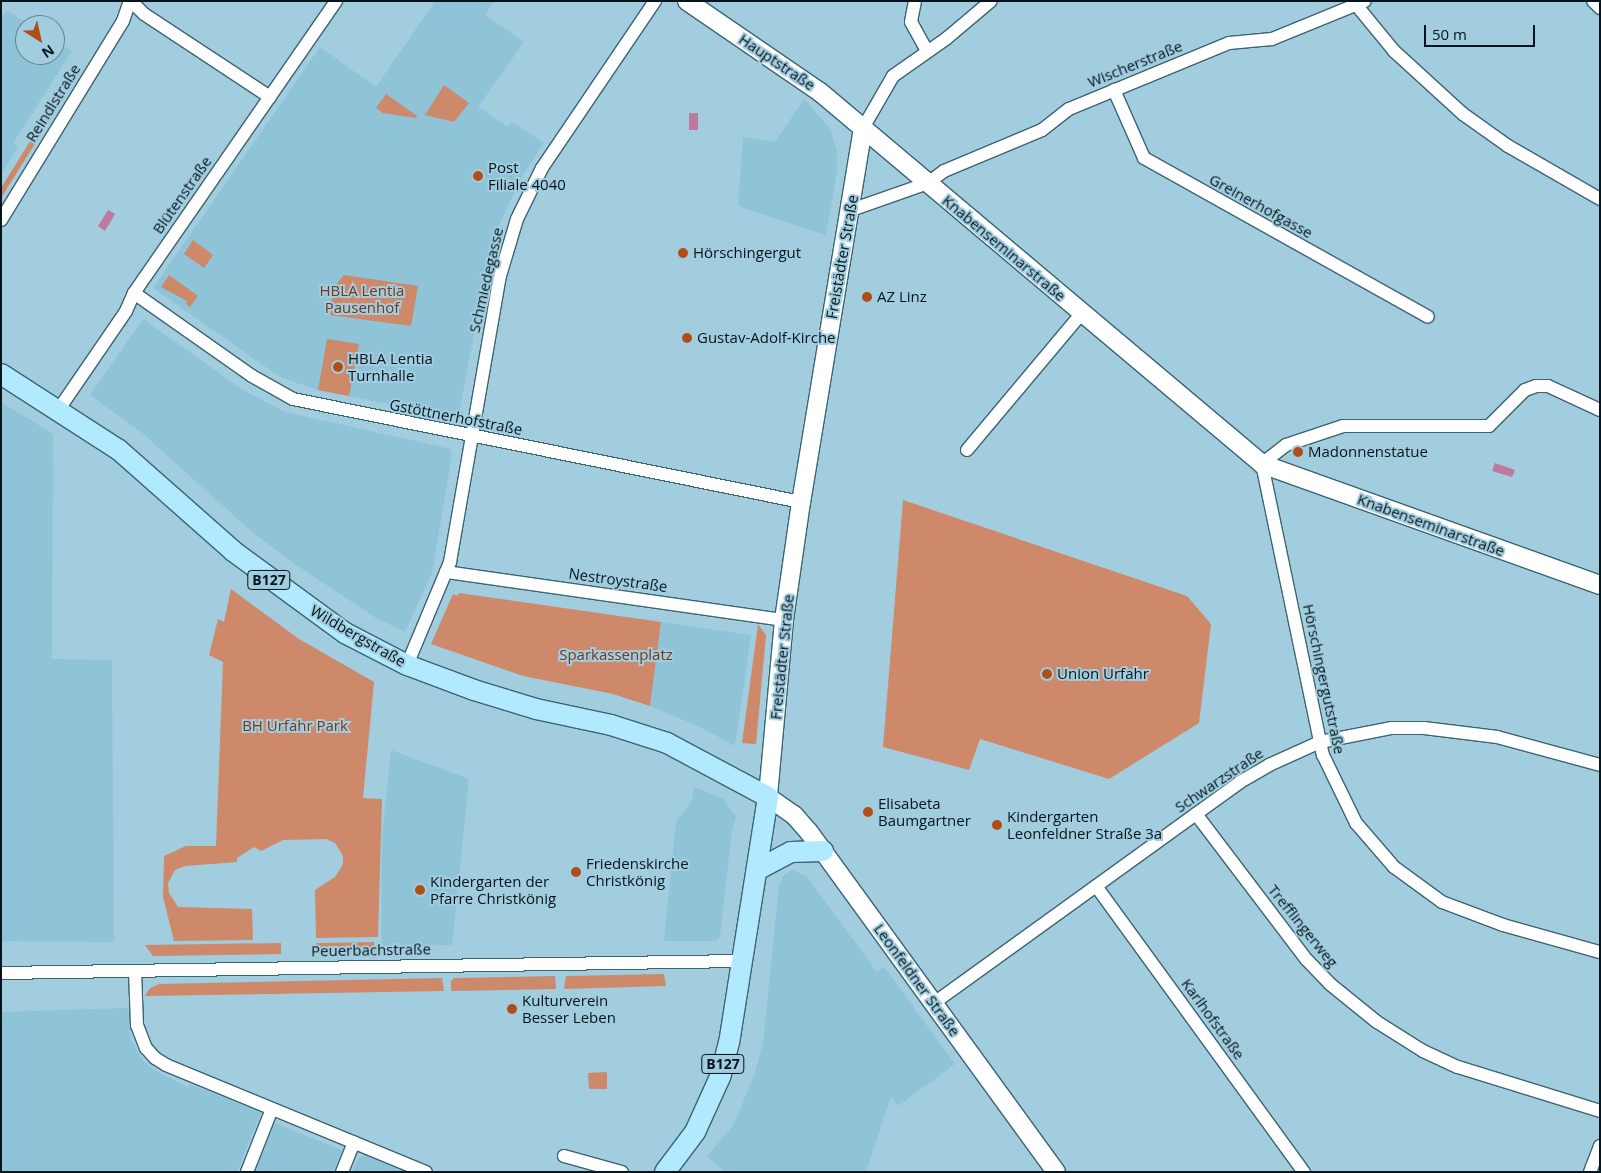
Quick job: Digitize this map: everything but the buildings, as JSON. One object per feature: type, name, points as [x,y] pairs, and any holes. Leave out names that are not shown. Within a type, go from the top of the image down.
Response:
[{"type":"main road","name":"Wildbergstraße","points":[[1,374],[59,409],[119,450],[233,551],[289,595],[345,633],[407,665],[505,700],[640,733],[692,755],[768,797]]},
{"type":"main road","name":"Freistädter Straße","points":[[665,1172],[695,1132],[720,1077],[742,961],[768,797]]},
{"type":"main road","points":[[757,870],[791,852],[823,851]]},
{"type":"street","points":[[131,1],[144,14],[270,97]]},
{"type":"street","name":"Reindlstraße","points":[[1,220],[123,21],[131,1]]},
{"type":"street","name":"Blütenstraße","points":[[59,409],[126,311],[134,293],[336,1]]},
{"type":"street","name":"Schmiedegasse","points":[[446,572],[469,436],[500,276],[517,219],[542,168],[655,1]]},
{"type":"street","name":"Hauptstraße","points":[[688,1],[820,92],[863,128]]},
{"type":"street","points":[[916,1],[911,14],[914,31],[927,52]]},
{"type":"street","points":[[863,128],[893,76],[927,52],[990,1]]},
{"type":"street","points":[[1593,1],[1600,8]]},
{"type":"street","points":[[1358,3],[1397,54],[1463,114],[1508,146],[1600,199]]},
{"type":"street","name":"Wischerstraße","points":[[928,183],[944,171],[1042,130],[1069,109],[1114,90],[1235,41],[1272,39],[1358,3]]},
{"type":"street","name":"Greinerhofgasse","points":[[1114,90],[1144,158],[1428,316]]},
{"type":"street","name":"Knabenseminarstraße","points":[[863,128],[1081,314],[1262,464],[1600,585]]},
{"type":"street","name":"Freistädter Straße","points":[[768,797],[784,620],[801,502],[851,210],[863,128]]},
{"type":"street","points":[[851,210],[928,183]]},
{"type":"street","name":"Gstöttnerhofstraße","points":[[134,293],[252,376],[292,399],[801,502]]},
{"type":"street","points":[[967,450],[1081,314]]},
{"type":"street","points":[[1262,464],[1286,445],[1343,426],[1489,426],[1525,390],[1536,386],[1548,386],[1600,410]]},
{"type":"street","name":"Hörschingergutstraße","points":[[1262,464],[1320,742],[1327,767],[1356,823],[1375,848],[1414,883],[1442,902],[1469,914],[1600,952]]},
{"type":"street","points":[[407,665],[446,572]]},
{"type":"street","name":"Nestroystraße","points":[[446,572],[784,620]]},
{"type":"street","name":"Schwarzstraße","points":[[934,1003],[1196,814],[1269,765],[1320,742],[1391,728],[1424,728],[1497,737],[1600,765]]},
{"type":"street","name":"Leonfeldner Straße","points":[[768,797],[794,814],[823,851],[1056,1172]]},
{"type":"street","name":"Trefflingerweg","points":[[1196,814],[1307,960],[1333,986],[1377,1022],[1424,1051],[1458,1067],[1600,1111]]},
{"type":"street","name":"Karlhofstraße","points":[[1096,886],[1304,1172]]},
{"type":"street","name":"Peuerbachstraße","points":[[1,973],[742,961]]},
{"type":"street","points":[[134,970],[137,1025],[146,1048],[155,1058],[166,1065],[426,1172]]},
{"type":"street","points":[[247,1172],[272,1109]]},
{"type":"street","points":[[342,1172],[354,1142]]},
{"type":"street","points":[[1590,1172],[1600,1146]]},
{"type":"street","points":[[564,1156],[622,1172]]},
{"type":"shaded area","points":[[435,1],[494,1],[485,15],[524,42],[478,107],[508,127],[512,122],[544,143],[521,178],[492,240],[458,418],[318,390],[280,377],[153,288],[320,47],[376,87]]},
{"type":"shaded area","points":[[7,10],[15,15],[15,65],[63,65],[13,143],[18,147],[1,174],[1,19]]},
{"type":"shaded area","points":[[65,47],[72,51],[65,62]]},
{"type":"shaded area","points":[[804,99],[830,129],[837,152],[837,172],[826,235],[738,206],[743,137],[775,142]]},
{"type":"shaded area","points":[[689,113],[698,113],[698,130],[689,130]]},
{"type":"shaded area","points":[[108,210],[115,214],[105,231],[98,226]]},
{"type":"shaded area","points":[[143,319],[243,390],[285,412],[451,449],[452,456],[432,573],[405,632],[376,618],[293,563],[251,531],[141,432],[90,395]]},
{"type":"shaded area","points":[[1,402],[53,434],[52,659],[112,660],[114,942],[1,941]]},
{"type":"shaded area","points":[[1495,463],[1515,470],[1512,477],[1492,471]]},
{"type":"shaded area","points":[[661,622],[751,635],[735,746],[698,726],[650,706]]},
{"type":"shaded area","name":"Kindergarten der Pfarre Christkönig","points":[[391,750],[469,779],[452,945],[381,946],[382,836]]},
{"type":"shaded area","points":[[694,787],[722,798],[736,816],[732,830],[720,936],[716,941],[664,941],[676,822],[692,800]]},
{"type":"shaded area","points":[[792,870],[806,876],[877,972],[884,967],[955,1064],[898,1106],[891,1096],[866,1172],[725,1172],[707,1156],[733,1126],[754,1076],[763,1043],[779,885],[783,876]]},
{"type":"shaded area","points":[[128,1008],[131,1040],[143,1061],[153,1069],[188,1087],[190,1084],[261,1112],[237,1172],[1,1172],[1,1012]]},
{"type":"shaded area","points":[[275,1123],[342,1150],[333,1172],[255,1172]]},
{"type":"shaded area","points":[[365,1155],[414,1172],[352,1172],[359,1158]]},
{"type":"green space","points":[[444,85],[469,103],[454,122],[425,115]]},
{"type":"green space","points":[[60,93],[65,96],[1,198],[1,188]]},
{"type":"green space","points":[[386,94],[417,116],[416,118],[383,113],[376,108]]},
{"type":"green space","points":[[193,240],[213,255],[204,268],[184,254]]},
{"type":"green space","points":[[169,275],[198,296],[190,307],[186,304],[187,301],[161,287]]},
{"type":"green space","name":"HBLA Lentia Pausenhof","points":[[344,275],[418,286],[411,326],[330,315],[333,288]]},
{"type":"green space","name":"HBLA Lentia Turnhalle","points":[[327,339],[359,344],[349,396],[318,390]]},
{"type":"green space","name":"Union Urfahr","points":[[903,500],[1187,596],[1211,624],[1199,723],[1109,779],[980,739],[969,770],[883,747]]},
{"type":"green space","name":"BH Urfahr Park","points":[[231,589],[299,639],[374,682],[363,798],[382,799],[378,937],[316,938],[315,890],[335,877],[343,864],[343,856],[335,843],[326,839],[283,840],[261,851],[254,847],[237,858],[237,862],[185,866],[175,870],[168,883],[169,893],[178,907],[252,909],[253,940],[174,941],[163,897],[164,856],[186,846],[216,846],[223,662],[209,655],[218,619],[224,622]]},
{"type":"green space","name":"Sparkassenplatz","points":[[459,593],[661,622],[650,706],[613,694],[523,676],[431,644],[453,594],[457,596]]},
{"type":"green space","points":[[758,624],[766,635],[756,744],[742,743]]},
{"type":"green space","points":[[374,942],[375,952],[316,953],[316,943]]},
{"type":"green space","points":[[281,943],[281,954],[153,956],[145,945]]},
{"type":"green space","points":[[664,974],[666,986],[564,989],[566,976]]},
{"type":"green space","points":[[555,976],[556,989],[451,991],[451,981],[454,978]]},
{"type":"green space","points":[[442,978],[444,991],[145,996],[150,988],[159,984]]},
{"type":"green space","points":[[607,1072],[607,1089],[589,1089],[588,1073]]},
{"type":"place","name":"Post Filiale 4040","points":[[478,176]]},
{"type":"place","name":"Hörschingergut","points":[[683,253]]},
{"type":"place","name":"AZ Linz","points":[[867,297]]},
{"type":"place","name":"Gustav-Adolf-Kirche","points":[[687,338]]},
{"type":"place","name":"HBLA Lentia Turnhalle","points":[[338,367]]},
{"type":"place","name":"Madonnenstatue","points":[[1298,452]]},
{"type":"place","name":"Union Urfahr","points":[[1047,674]]},
{"type":"place","name":"Elisabeta Baumgartner","points":[[868,812]]},
{"type":"place","name":"Kindergarten Leonfeldner Straße 3a","points":[[997,825]]},
{"type":"place","name":"Friedenskirche Christkönig","points":[[576,872]]},
{"type":"place","name":"Kindergarten der Pfarre Christkönig","points":[[420,890]]},
{"type":"place","name":"Kulturverein Besser Leben","points":[[512,1009]]}]
